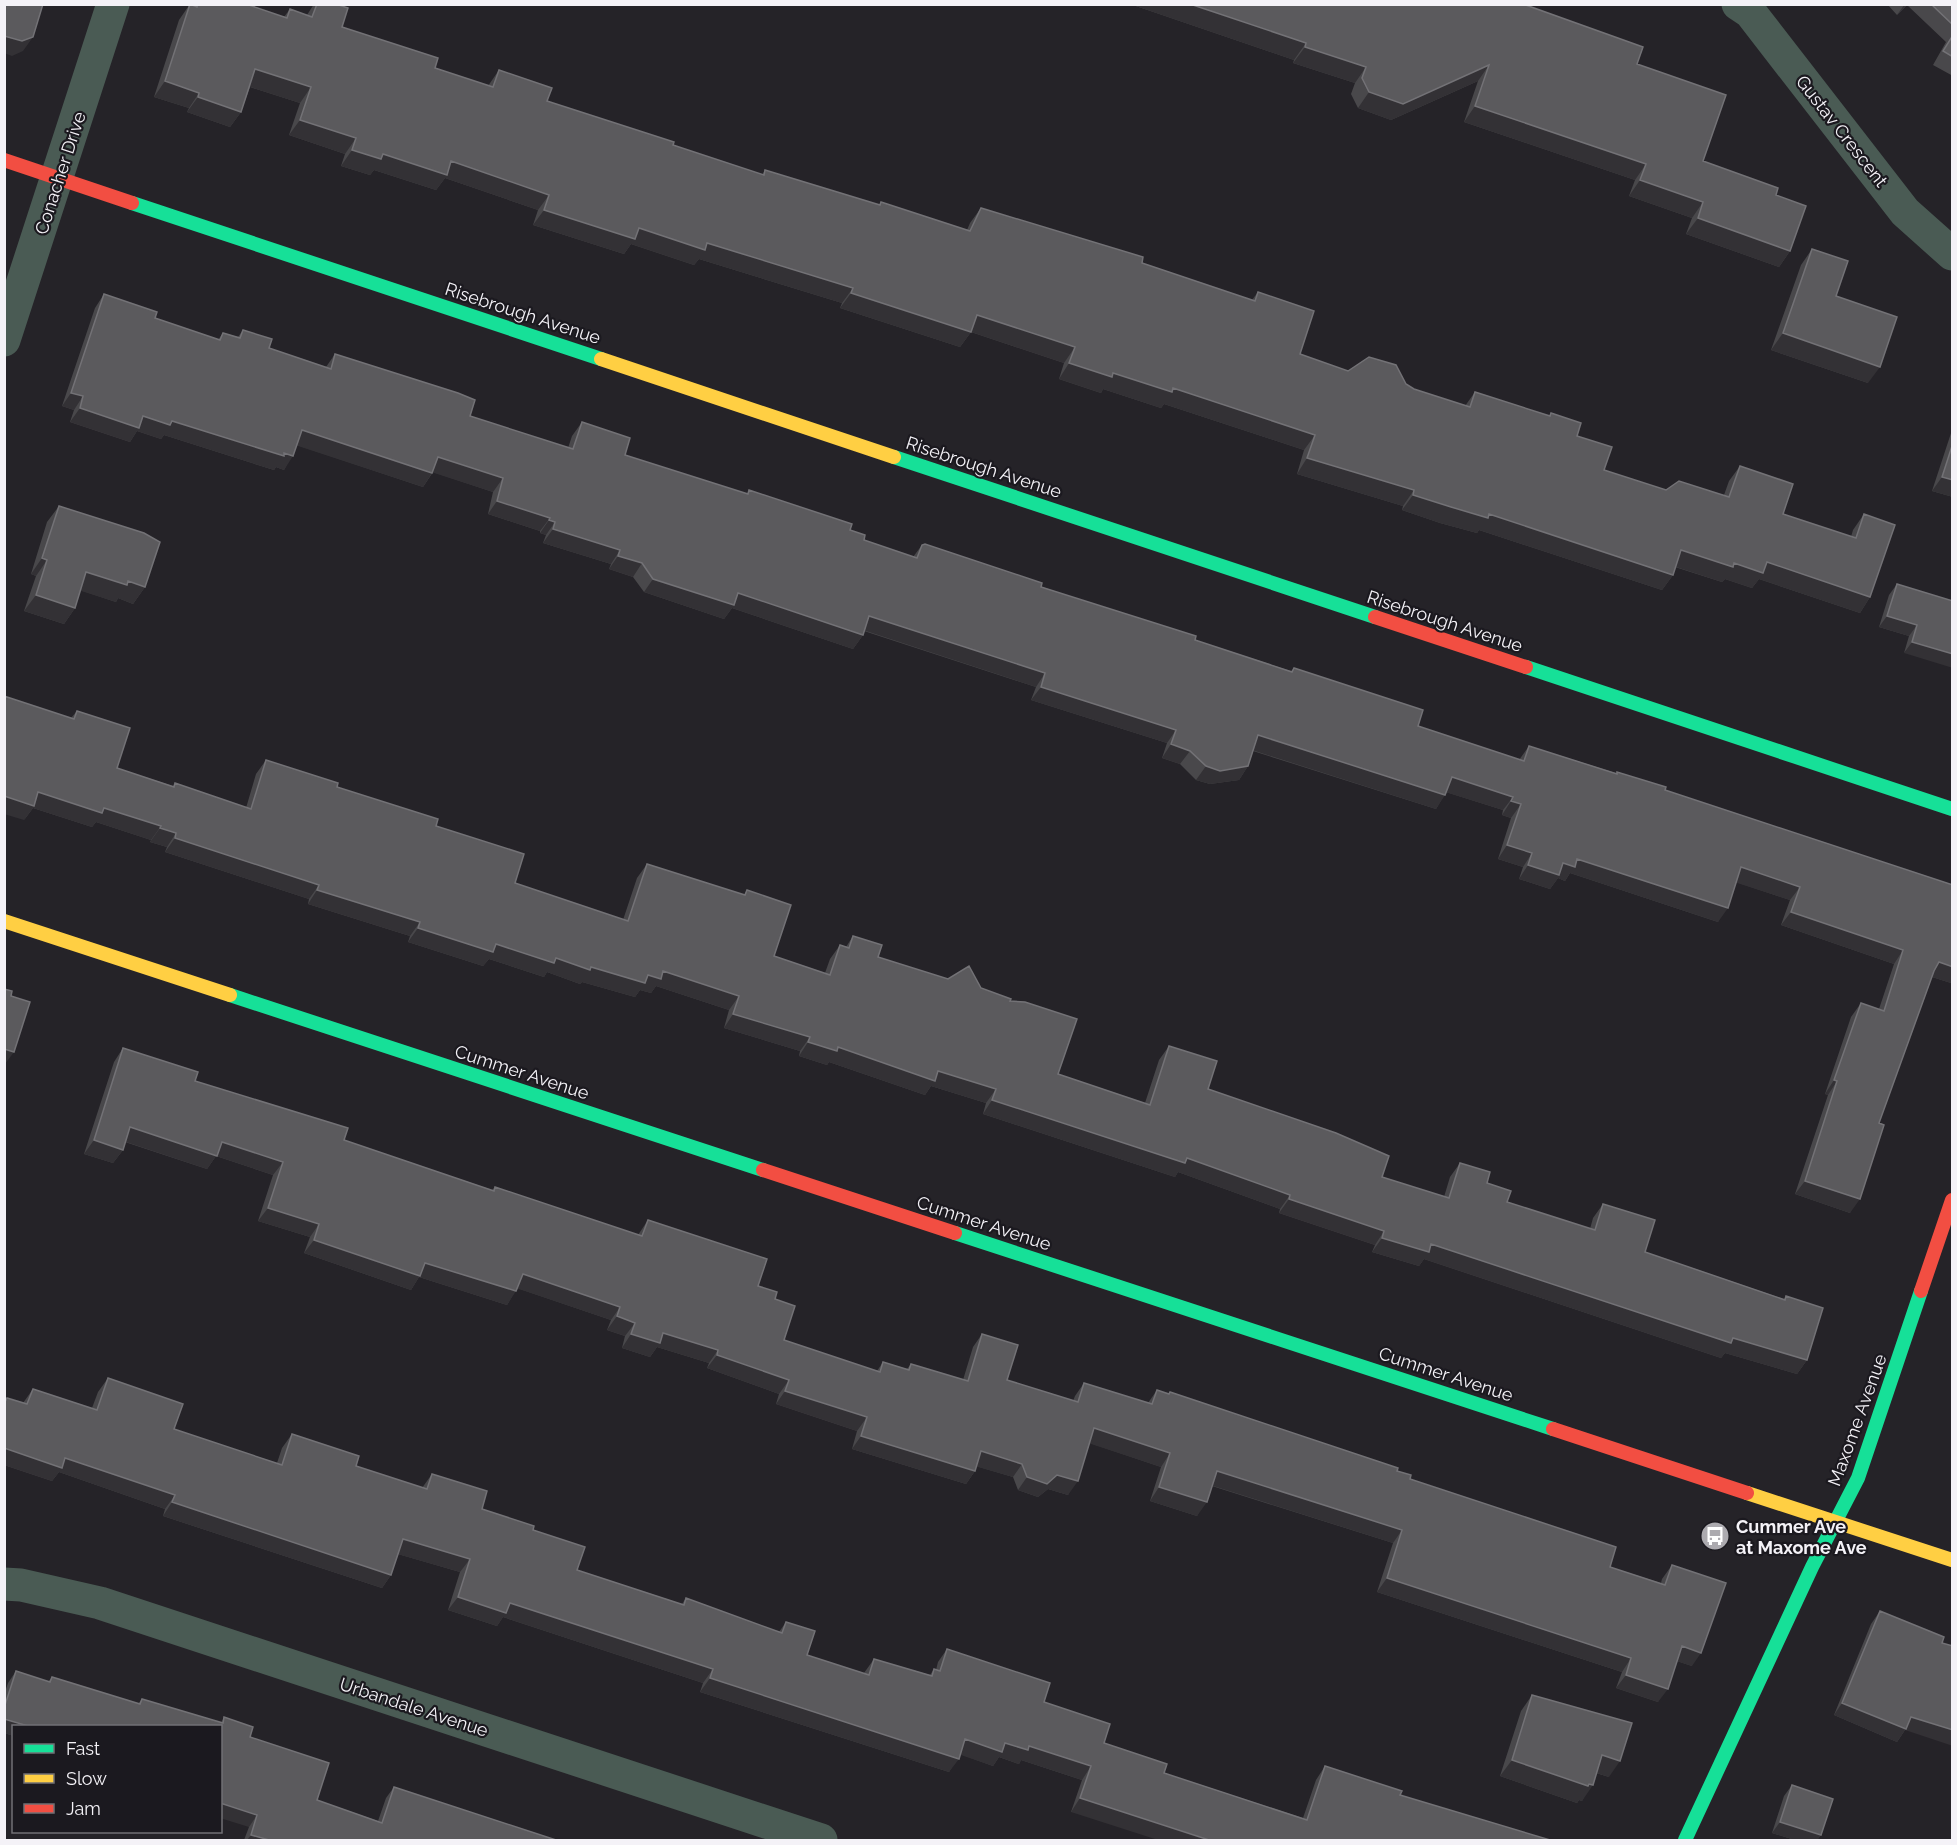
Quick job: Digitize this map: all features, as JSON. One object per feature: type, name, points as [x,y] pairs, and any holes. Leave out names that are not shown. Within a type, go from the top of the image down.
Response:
[{"type":"street","name":"Conacher Drive","points":[[4,340],[59,177],[113,4]]},
{"type":"street","name":"Gustav Crescent","points":[[1738,4],[1750,12],[1905,212],[1953,254]]},
{"type":"street","name":"Risebrough Avenue","points":[[4,160],[1953,809]]},
{"type":"street","name":"Cummer Avenue","points":[[4,921],[1953,1560]]},
{"type":"street","name":"Maxome Avenue","points":[[1685,1840],[1812,1567],[1858,1478],[1953,1200]]},
{"type":"street","name":"Urbandale Avenue","points":[[4,1584],[21,1585],[100,1603],[821,1840]]},
{"type":"building","points":[[4,4],[43,4],[33,37],[22,41],[4,36]]},
{"type":"building","points":[[190,4],[197,7],[198,4],[246,4],[287,18],[290,9],[312,17],[317,4],[336,4],[348,8],[342,27],[438,58],[435,68],[493,87],[499,70],[552,88],[547,101],[674,142],[673,145],[764,175],[765,170],[880,205],[881,202],[970,231],[981,208],[1143,257],[1142,263],[1255,301],[1258,292],[1314,311],[1300,354],[1348,371],[1369,357],[1396,365],[1406,384],[1414,389],[1470,407],[1475,392],[1550,416],[1551,413],[1581,423],[1577,436],[1612,447],[1604,470],[1666,490],[1679,481],[1729,497],[1740,466],[1793,484],[1783,514],[1856,538],[1864,514],[1895,525],[1870,597],[1767,562],[1763,573],[1734,563],[1733,567],[1681,550],[1673,575],[1489,514],[1488,518],[1413,495],[1414,490],[1307,458],[1315,435],[1173,388],[1172,392],[1113,373],[1112,377],[1069,363],[1075,347],[977,315],[971,332],[851,293],[853,288],[707,243],[705,250],[639,228],[635,239],[544,210],[549,195],[451,161],[447,175],[383,154],[381,159],[352,150],[356,138],[300,120],[311,87],[255,69],[241,112],[198,97],[199,93],[165,81]]},
{"type":"building","points":[[1190,4],[1523,4],[1643,47],[1637,64],[1726,95],[1703,161],[1778,188],[1776,195],[1806,206],[1790,251],[1698,218],[1703,202],[1640,180],[1646,164],[1475,106],[1489,65],[1403,104],[1369,92],[1362,78],[1366,67],[1305,47],[1306,43]]},
{"type":"building","points":[[1931,4],[1953,4],[1953,25]]},
{"type":"building","points":[[1953,35],[1953,57],[1943,51]]},
{"type":"building","points":[[1812,249],[1848,261],[1836,296],[1897,317],[1880,367],[1783,333]]},
{"type":"building","points":[[104,294],[157,312],[155,318],[220,340],[223,333],[240,338],[243,330],[272,339],[269,348],[331,369],[335,354],[458,393],[475,400],[470,416],[573,449],[582,422],[630,438],[625,455],[748,494],[749,490],[852,524],[850,530],[865,535],[864,540],[917,558],[922,545],[925,544],[1042,583],[1041,587],[1196,636],[1195,640],[1292,672],[1294,668],[1423,710],[1418,726],[1524,761],[1529,746],[1617,774],[1617,772],[1953,885],[1953,967],[1939,962],[1934,971],[1879,1123],[1884,1125],[1860,1199],[1805,1181],[1837,1081],[1834,1080],[1861,1003],[1884,1011],[1903,950],[1791,912],[1800,887],[1741,867],[1728,908],[1577,859],[1575,867],[1563,863],[1559,875],[1528,865],[1532,853],[1507,845],[1521,804],[1511,801],[1513,797],[1452,777],[1445,795],[1258,735],[1248,766],[1220,771],[1206,766],[1190,751],[1171,744],[1176,730],[1041,687],[1045,673],[869,616],[863,635],[738,593],[734,605],[653,579],[642,563],[618,556],[620,550],[553,529],[555,522],[549,520],[550,518],[497,501],[503,478],[438,457],[432,473],[302,430],[293,456],[284,453],[284,456],[172,421],[170,425],[143,416],[139,428],[80,408],[83,396],[71,393]]},
{"type":"building","points":[[1953,443],[1953,480],[1942,477]]},
{"type":"building","points":[[59,506],[144,533],[160,542],[145,587],[128,581],[127,585],[86,572],[75,608],[36,595],[47,560],[42,558]]},
{"type":"building","points":[[1897,584],[1953,601],[1953,654],[1912,642],[1917,625],[1887,616]]},
{"type":"building","points":[[4,696],[74,719],[77,711],[130,728],[117,768],[174,787],[175,783],[251,809],[266,760],[338,783],[337,787],[438,819],[436,826],[524,854],[515,883],[628,921],[647,864],[745,895],[747,890],[791,905],[774,956],[830,975],[840,945],[849,948],[853,936],[882,945],[878,957],[948,979],[969,966],[981,988],[1011,999],[1010,1001],[1025,1002],[1077,1019],[1058,1074],[1150,1105],[1169,1046],[1217,1061],[1208,1089],[1336,1133],[1389,1156],[1382,1177],[1449,1198],[1460,1163],[1490,1172],[1487,1183],[1511,1191],[1507,1202],[1595,1230],[1603,1204],[1655,1220],[1645,1252],[1785,1300],[1786,1296],[1823,1308],[1807,1360],[1733,1338],[1731,1343],[1431,1244],[1429,1252],[1382,1238],[1384,1231],[1289,1199],[1290,1195],[1187,1158],[1185,1163],[992,1100],[996,1089],[938,1071],[935,1081],[838,1047],[837,1051],[808,1042],[810,1037],[733,1014],[739,996],[663,971],[661,979],[648,975],[645,983],[591,967],[590,970],[556,958],[554,963],[496,944],[493,952],[418,928],[420,922],[317,890],[319,885],[175,838],[176,833],[160,828],[161,826],[104,808],[102,813],[38,792],[34,806],[4,796]]},
{"type":"building","points":[[4,989],[12,991],[11,996],[30,1002],[14,1052],[4,1049]]},
{"type":"building","points":[[123,1048],[198,1072],[195,1081],[348,1128],[344,1140],[494,1191],[495,1187],[642,1236],[648,1220],[767,1259],[758,1286],[777,1292],[775,1299],[795,1306],[784,1340],[880,1372],[883,1362],[909,1370],[911,1364],[968,1381],[982,1334],[1018,1345],[1007,1380],[1078,1402],[1084,1383],[1152,1404],[1157,1390],[1169,1394],[1170,1392],[1398,1468],[1397,1471],[1411,1475],[1410,1479],[1616,1547],[1610,1567],[1665,1585],[1672,1565],[1726,1583],[1701,1653],[1682,1646],[1668,1689],[1626,1675],[1631,1658],[1387,1578],[1402,1530],[1217,1471],[1207,1502],[1159,1487],[1170,1453],[1094,1428],[1078,1481],[1057,1475],[1047,1484],[1027,1477],[1022,1464],[981,1451],[975,1471],[861,1436],[867,1417],[785,1391],[789,1380],[717,1355],[718,1350],[663,1333],[660,1343],[631,1334],[635,1323],[617,1316],[620,1307],[523,1274],[516,1291],[425,1263],[420,1276],[314,1240],[319,1224],[268,1208],[283,1162],[222,1142],[217,1156],[130,1127],[123,1150],[94,1140]]},
{"type":"building","points":[[108,1378],[183,1404],[174,1429],[282,1465],[292,1434],[359,1456],[356,1466],[427,1489],[432,1474],[487,1491],[482,1509],[534,1526],[533,1530],[585,1547],[577,1570],[684,1605],[686,1598],[782,1633],[786,1622],[815,1631],[807,1655],[869,1675],[874,1659],[932,1676],[934,1669],[940,1671],[947,1649],[1050,1683],[1044,1702],[1110,1724],[1104,1743],[1167,1764],[1164,1773],[1307,1820],[1325,1766],[1402,1791],[1400,1795],[1550,1840],[1209,1840],[1080,1798],[1091,1766],[1029,1746],[1028,1750],[1005,1743],[1002,1752],[965,1739],[959,1759],[710,1678],[713,1669],[510,1603],[506,1613],[458,1597],[470,1559],[403,1539],[391,1575],[172,1502],[175,1495],[65,1458],[62,1468],[4,1448],[4,1404],[7,1398],[27,1404],[33,1389],[97,1410]]},
{"type":"building","points":[[1880,1611],[1944,1637],[1942,1643],[1953,1646],[1953,1730],[1911,1717],[1906,1729],[1842,1703]]},
{"type":"building","points":[[16,1671],[50,1682],[52,1677],[140,1704],[142,1699],[223,1723],[224,1717],[253,1727],[250,1737],[329,1763],[317,1800],[382,1823],[394,1787],[556,1840],[269,1840],[251,1835],[257,1815],[222,1804],[222,1725],[25,1725],[4,1719],[4,1708]]},
{"type":"building","points":[[1532,1695],[1632,1723],[1620,1761],[1602,1755],[1593,1785],[1588,1786],[1512,1760]]},
{"type":"building","points":[[1792,1785],[1833,1799],[1821,1835],[1780,1822]]},
{"type":"traffic: fast","points":[[132,203],[601,359]]},
{"type":"traffic: fast","points":[[894,457],[1375,617]]},
{"type":"traffic: fast","points":[[1526,667],[1952,809]]},
{"type":"traffic: fast","points":[[230,995],[763,1170]]},
{"type":"traffic: fast","points":[[955,1233],[1553,1429]]},
{"type":"traffic: fast","points":[[1685,1840],[1812,1567],[1858,1478],[1921,1291]]},
{"type":"traffic: slow","points":[[601,359],[894,457]]},
{"type":"traffic: slow","points":[[4,921],[230,995]]},
{"type":"traffic: slow","points":[[1747,1493],[1952,1560]]},
{"type":"traffic: jam","points":[[4,160],[132,203]]},
{"type":"traffic: jam","points":[[1375,617],[1526,667]]},
{"type":"traffic: jam","points":[[763,1170],[955,1233]]},
{"type":"traffic: jam","points":[[1921,1291],[1952,1200]]},
{"type":"traffic: jam","points":[[1553,1429],[1747,1493]]},
{"type":"place","name":"Cummer Ave at Maxome Ave","points":[[1715,1536]]}]
